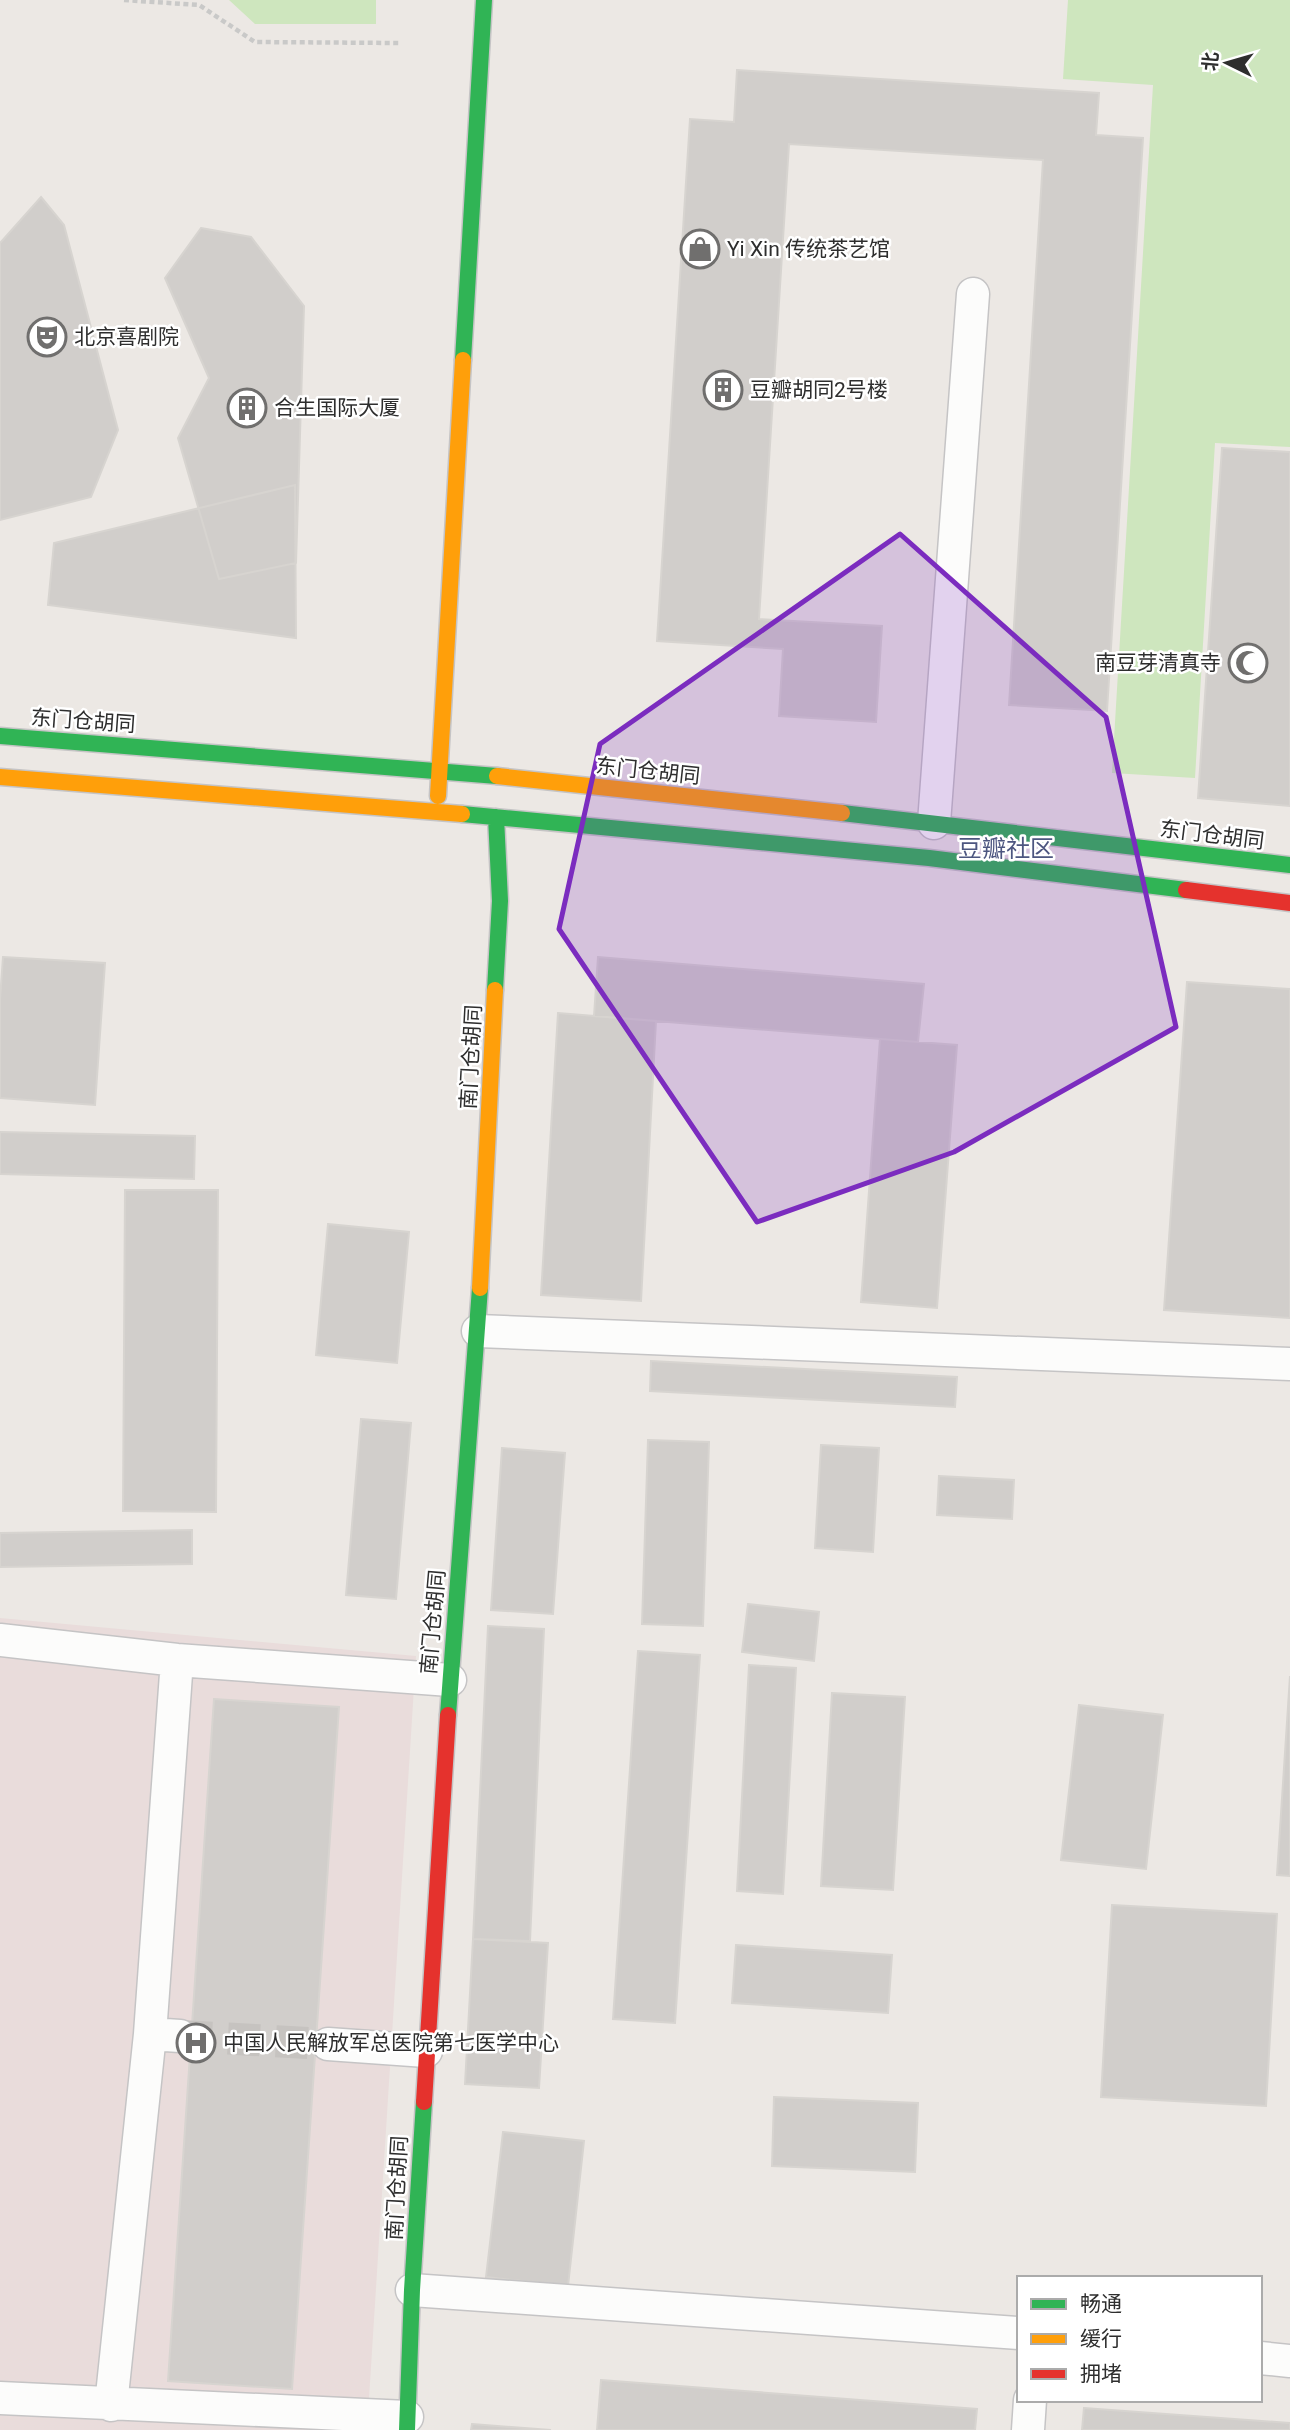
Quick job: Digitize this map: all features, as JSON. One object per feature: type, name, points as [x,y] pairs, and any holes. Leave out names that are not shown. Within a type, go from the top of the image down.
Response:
[{"type":"street","points":[[437,812],[484,0]]},
{"type":"street","points":[[934,823],[972,294]]},
{"type":"street","name":"东门仓胡同","points":[[0,736],[439,770],[934,823],[1290,865]]},
{"type":"street","points":[[0,777],[496,817],[929,858],[1290,903]]},
{"type":"street","name":"南门仓胡同","points":[[407,2424],[412,2290],[450,1680],[478,1331],[500,901],[496,817]]},
{"type":"street","points":[[478,1331],[1290,1364]]},
{"type":"street","points":[[0,1640],[177,1660],[450,1680]]},
{"type":"street","points":[[111,2404],[164,2035],[177,1660]]},
{"type":"street","points":[[328,2044],[426,2051]]},
{"type":"street","points":[[412,2290],[1017,2333]]},
{"type":"street","points":[[1262,2358],[1290,2361]]},
{"type":"street","points":[[0,2398],[407,2424]]},
{"type":"street","points":[[1028,2430],[1030,2402]]},
{"type":"path","points":[[124,0],[199,5],[255,42],[399,43]]},
{"type":"highlighted area","points":[[900,534],[1106,717],[1176,1027],[954,1152],[757,1222],[559,929],[600,744]]},
{"type":"shaded area","name":"中国人民解放军总医院第七医学中心","points":[[0,1618],[416,1656],[367,2430],[0,2430]]},
{"type":"green space","points":[[229,0],[376,0],[376,24],[255,24]]},
{"type":"green space","points":[[1068,0],[1290,0],[1290,447],[1215,443],[1195,778],[1112,773],[1153,85],[1063,79]]},
{"type":"building","name":"豆瓣胡同2号楼","points":[[737,70],[1099,93],[1096,135],[1143,138],[1107,711],[1009,705],[1043,160],[789,144],[759,619],[882,626],[876,722],[779,716],[783,649],[657,641],[690,119],[734,122]]},
{"type":"building","name":"北京喜剧院","points":[[41,197],[64,225],[118,430],[91,497],[0,520],[0,243]]},
{"type":"building","name":"合生国际大厦","points":[[201,228],[251,237],[304,306],[296,563],[219,579],[178,438],[209,378],[165,278]]},
{"type":"building","name":"南豆芽清真寺","points":[[1222,448],[1290,452],[1290,806],[1198,798]]},
{"type":"building","points":[[295,485],[296,638],[48,605],[54,543]]},
{"type":"building","points":[[3,957],[105,963],[95,1105],[0,1098],[0,999]]},
{"type":"building","points":[[598,957],[924,984],[918,1042],[594,1016]]},
{"type":"building","points":[[1187,982],[1290,989],[1290,1318],[1164,1310]]},
{"type":"building","points":[[558,1013],[656,1021],[641,1301],[541,1295]]},
{"type":"building","points":[[880,1039],[957,1045],[937,1308],[861,1302]]},
{"type":"building","points":[[0,1132],[195,1136],[194,1179],[0,1174]]},
{"type":"building","points":[[125,1190],[218,1190],[216,1512],[123,1511]]},
{"type":"building","points":[[328,1224],[409,1232],[397,1363],[316,1355]]},
{"type":"building","points":[[651,1361],[957,1377],[955,1407],[650,1391]]},
{"type":"building","points":[[361,1419],[411,1423],[396,1599],[346,1595]]},
{"type":"building","points":[[648,1440],[709,1442],[703,1626],[642,1624]]},
{"type":"building","points":[[821,1445],[879,1448],[873,1552],[815,1548]]},
{"type":"building","points":[[502,1448],[565,1453],[553,1614],[491,1610]]},
{"type":"building","points":[[939,1476],[1014,1480],[1012,1519],[937,1515]]},
{"type":"building","points":[[192,1530],[192,1564],[0,1567],[0,1533]]},
{"type":"building","points":[[748,1604],[819,1612],[814,1661],[742,1652]]},
{"type":"building","points":[[488,1626],[544,1629],[530,1941],[473,1939]]},
{"type":"building","points":[[638,1651],[700,1655],[675,2023],[613,2019]]},
{"type":"building","points":[[749,1665],[796,1668],[783,1894],[737,1891]]},
{"type":"building","points":[[1290,1676],[1290,1876],[1277,1875]]},
{"type":"building","points":[[832,1693],[905,1697],[893,1890],[821,1886]]},
{"type":"building","points":[[214,1699],[339,1707],[292,2389],[168,2381]]},
{"type":"building","points":[[1079,1705],[1163,1715],[1146,1869],[1061,1860]]},
{"type":"building","points":[[1112,1905],[1277,1914],[1266,2106],[1101,2097]]},
{"type":"building","points":[[473,1939],[548,1943],[539,2088],[465,2084]]},
{"type":"building","points":[[736,1945],[892,1955],[888,2013],[732,2003]]},
{"type":"building","points":[[774,2097],[918,2103],[915,2172],[772,2166]]},
{"type":"building","points":[[503,2132],[584,2141],[568,2286],[486,2277]]},
{"type":"building","points":[[601,2380],[977,2409],[975,2430],[597,2430]]},
{"type":"building","points":[[1084,2408],[1290,2423],[1290,2430],[1082,2430]]},
{"type":"building","points":[[472,2424],[551,2430],[471,2430]]},
{"type":"tunnel","points":[[180,2036],[328,2044]]},
{"type":"traffic: fast","points":[[463,360],[484,0]]},
{"type":"traffic: fast","points":[[0,736],[497,776]]},
{"type":"traffic: fast","points":[[842,813],[1290,865]]},
{"type":"traffic: fast","points":[[462,814],[929,858],[1186,890]]},
{"type":"traffic: fast","points":[[495,990],[500,901],[496,817]]},
{"type":"traffic: fast","points":[[448,1715],[480,1288]]},
{"type":"traffic: fast","points":[[407,2430],[412,2290],[424,2102]]},
{"type":"traffic: slow","points":[[438,796],[463,360]]},
{"type":"traffic: slow","points":[[497,776],[842,813]]},
{"type":"traffic: slow","points":[[0,777],[462,814]]},
{"type":"traffic: slow","points":[[480,1288],[495,990]]},
{"type":"traffic: jam","points":[[1186,890],[1290,903]]},
{"type":"traffic: jam","points":[[424,2102],[448,1715]]},
{"type":"place","name":"Yi Xin 传统茶艺馆","points":[[700,249]]},
{"type":"place","name":"北京喜剧院","points":[[47,337]]},
{"type":"place","name":"豆瓣胡同2号楼","points":[[723,390]]},
{"type":"place","name":"合生国际大厦","points":[[247,408]]},
{"type":"place","name":"南豆芽清真寺","points":[[1248,663]]},
{"type":"place","name":"中国人民解放军总医院第七医学中心","points":[[196,2043]]},
{"type":"district","name":"豆瓣社区","points":[[1006,849]]}]
